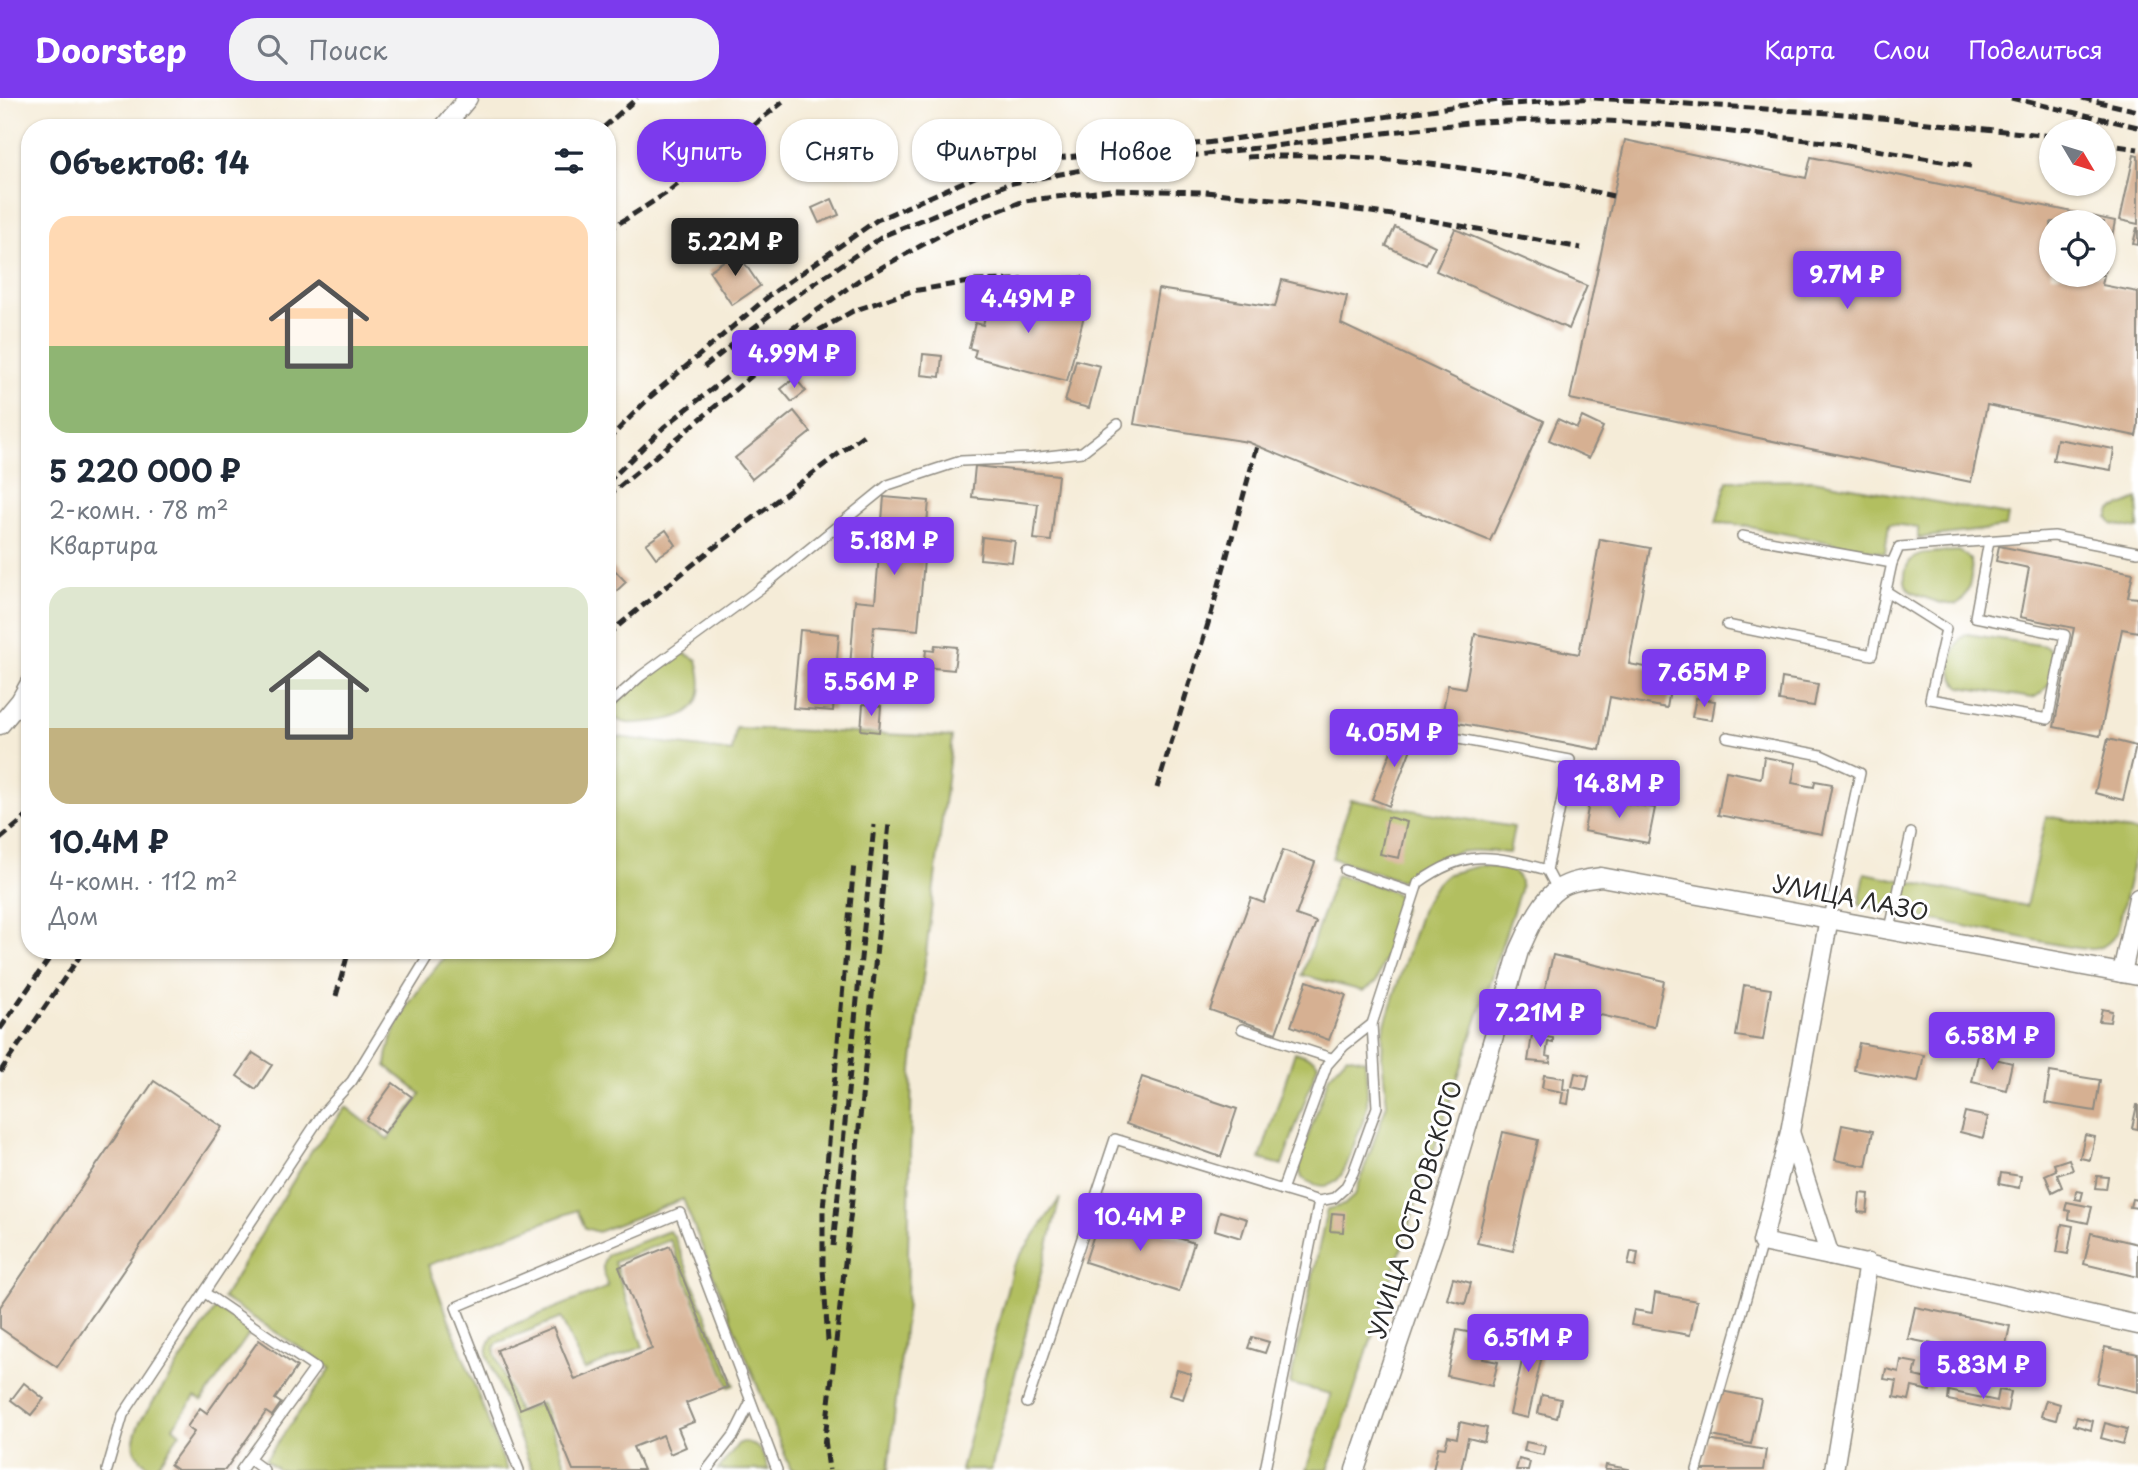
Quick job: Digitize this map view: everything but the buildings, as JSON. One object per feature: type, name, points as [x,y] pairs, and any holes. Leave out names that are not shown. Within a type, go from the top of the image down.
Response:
[{"type":"street","points":[[450,119],[468,98]]},
{"type":"street","points":[[0,725],[21,699]]},
{"type":"street","name":"УЛИЦА ЛАЗО","points":[[1557,889],[1577,881],[1601,877],[2130,975]]},
{"type":"street","name":"УЛИЦА ОСТРОВСКОГО","points":[[1355,1470],[1437,1229],[1519,951],[1536,915],[1557,889]]},
{"type":"street","points":[[2130,975],[2138,898]]},
{"type":"street","points":[[1829,918],[1790,1132],[1762,1242],[1868,1263],[2138,1325]]},
{"type":"street","points":[[1790,1132],[1830,1256]]},
{"type":"street","points":[[1834,1470],[1868,1263]]},
{"type":"lane","points":[[616,698],[641,676],[761,588],[888,485],[961,461],[1031,458],[1082,452],[1118,424]]},
{"type":"lane","points":[[1742,536],[1892,563]]},
{"type":"lane","points":[[1727,625],[1872,655],[1892,563],[1899,547],[2054,536],[2138,552]]},
{"type":"lane","points":[[1886,591],[1946,629],[1930,699],[2048,719],[2065,635],[1975,617],[1989,541]]},
{"type":"lane","points":[[1443,736],[1570,760],[1547,870],[1557,889]]},
{"type":"lane","points":[[1727,737],[1821,755],[1860,773],[1829,918]]},
{"type":"lane","points":[[1891,929],[1911,833]]},
{"type":"lane","points":[[1027,1403],[1115,1139],[1319,1201],[1334,1198],[1345,1188],[1353,1173],[1377,1107],[1372,1024],[1418,883],[1437,869],[1473,856],[1507,859],[1547,870]]},
{"type":"lane","points":[[1345,870],[1415,893]]},
{"type":"lane","points":[[107,1470],[123,1415],[323,1113],[352,1081],[427,959]]},
{"type":"lane","points":[[1282,1190],[1331,1058],[1372,1024]]},
{"type":"lane","points":[[1242,1029],[1331,1058]]},
{"type":"lane","points":[[1265,1470],[1319,1201]]},
{"type":"lane","points":[[519,1470],[456,1307],[680,1213],[777,1470]]},
{"type":"lane","points":[[1697,1470],[1762,1242]]},
{"type":"lane","points":[[205,1293],[315,1368],[241,1470]]},
{"type":"lane","points":[[707,1470],[734,1435],[750,1403]]},
{"type":"lane","points":[[248,1459],[264,1470]]},
{"type":"green space","points":[[1813,480],[2008,515],[2006,527],[1918,538],[1918,527],[1889,524],[1885,553],[1734,524],[1716,523],[1727,481]]},
{"type":"green space","points":[[2138,499],[2138,529],[2112,524],[2108,518],[2111,510]]},
{"type":"green space","points":[[1959,551],[1971,562],[1969,587],[1960,602],[1943,603],[1909,590],[1905,577],[1912,559],[1937,552]]},
{"type":"green space","points":[[1967,634],[2046,646],[2052,652],[2055,667],[2050,682],[2039,695],[2032,698],[1961,687],[1953,675],[1952,659],[1957,644]]},
{"type":"green space","points":[[684,653],[697,660],[701,688],[694,706],[687,713],[664,720],[630,723],[616,718],[616,704],[646,675]]},
{"type":"green space","points":[[736,728],[952,737],[912,1069],[907,1304],[888,1470],[791,1470],[683,1199],[598,1232],[585,1228],[577,1210],[428,1265],[507,1470],[279,1470],[265,1460],[331,1368],[223,1298],[310,1153],[346,1107],[388,1139],[421,1094],[386,1066],[393,1033],[400,1018],[443,959],[616,959],[616,737],[732,752]]},
{"type":"green space","points":[[1351,800],[1514,827],[1509,853],[1463,851],[1437,859],[1410,878],[1399,880],[1332,858]]},
{"type":"green space","points":[[2046,816],[2138,832],[2117,933],[2100,948],[2064,946],[1859,905],[1865,873],[2026,906]]},
{"type":"green space","points":[[1482,865],[1514,873],[1520,882],[1520,890],[1328,1470],[1306,1470],[1331,1394],[1290,1384],[1327,1209],[1344,1205],[1355,1195],[1387,1104],[1382,1058],[1383,1030],[1423,905],[1437,883],[1448,874]]},
{"type":"green space","points":[[1336,875],[1383,888],[1398,896],[1402,903],[1403,909],[1376,982],[1363,991],[1302,975]]},
{"type":"green space","points":[[1295,1052],[1314,1059],[1318,1064],[1282,1165],[1260,1159]]},
{"type":"green space","points":[[1347,1056],[1365,1060],[1365,1114],[1347,1163],[1338,1179],[1324,1186],[1314,1184],[1302,1178],[1298,1166],[1329,1076]]},
{"type":"green space","points":[[1060,1198],[991,1470],[961,1470],[1013,1266]]},
{"type":"green space","points":[[669,1231],[674,1236],[734,1385],[729,1387],[670,1240],[614,1262],[643,1347],[584,1370],[561,1318],[495,1346],[495,1353],[518,1412],[542,1403],[568,1470],[532,1470],[487,1355],[490,1341],[508,1327],[608,1287],[603,1266],[608,1254]]},
{"type":"green space","points":[[216,1308],[251,1331],[202,1401],[195,1397],[173,1427],[180,1433],[155,1470],[141,1460],[134,1450],[137,1429]]},
{"type":"green space","points":[[743,1442],[757,1448],[769,1470],[718,1470],[738,1444]]},
{"type":"railway","points":[[613,119],[637,98]]},
{"type":"railway","points":[[616,432],[650,397],[770,295],[877,220],[977,176],[1036,160],[1206,143],[1512,98]]},
{"type":"railway","points":[[1501,105],[1591,98]]},
{"type":"railway","points":[[1594,98],[1844,114],[2039,135]]},
{"type":"railway","points":[[2011,98],[2138,127]]},
{"type":"railway","points":[[2082,98],[2138,111]]},
{"type":"railway","points":[[616,225],[665,194],[783,102]]},
{"type":"railway","points":[[704,367],[780,307],[885,235],[1008,184],[1097,167],[1476,122],[1573,119],[1657,124],[1835,143],[1971,166]]},
{"type":"railway","points":[[2116,146],[2138,149]]},
{"type":"railway","points":[[1247,157],[1339,157],[1431,164],[1613,196]]},
{"type":"railway","points":[[616,474],[664,427],[749,360],[859,280],[951,229],[1024,201],[1111,190],[1205,192],[1428,220],[1581,248]]},
{"type":"railway","points":[[616,489],[779,353],[853,311],[912,291],[975,281],[1083,278]]},
{"type":"railway","points":[[616,628],[707,553],[865,434]]},
{"type":"railway","points":[[1157,788],[1211,614],[1257,446]]},
{"type":"railway","points":[[0,839],[21,822]]},
{"type":"railway","points":[[824,1447],[851,1210],[889,823]]},
{"type":"railway","points":[[833,1246],[874,825]]},
{"type":"railway","points":[[828,1341],[823,1269],[823,1209],[854,863]]},
{"type":"railway","points":[[0,1029],[49,959]]},
{"type":"railway","points":[[0,1072],[78,959]]},
{"type":"railway","points":[[336,996],[346,959]]},
{"type":"railway","points":[[825,1439],[829,1470]]}]
